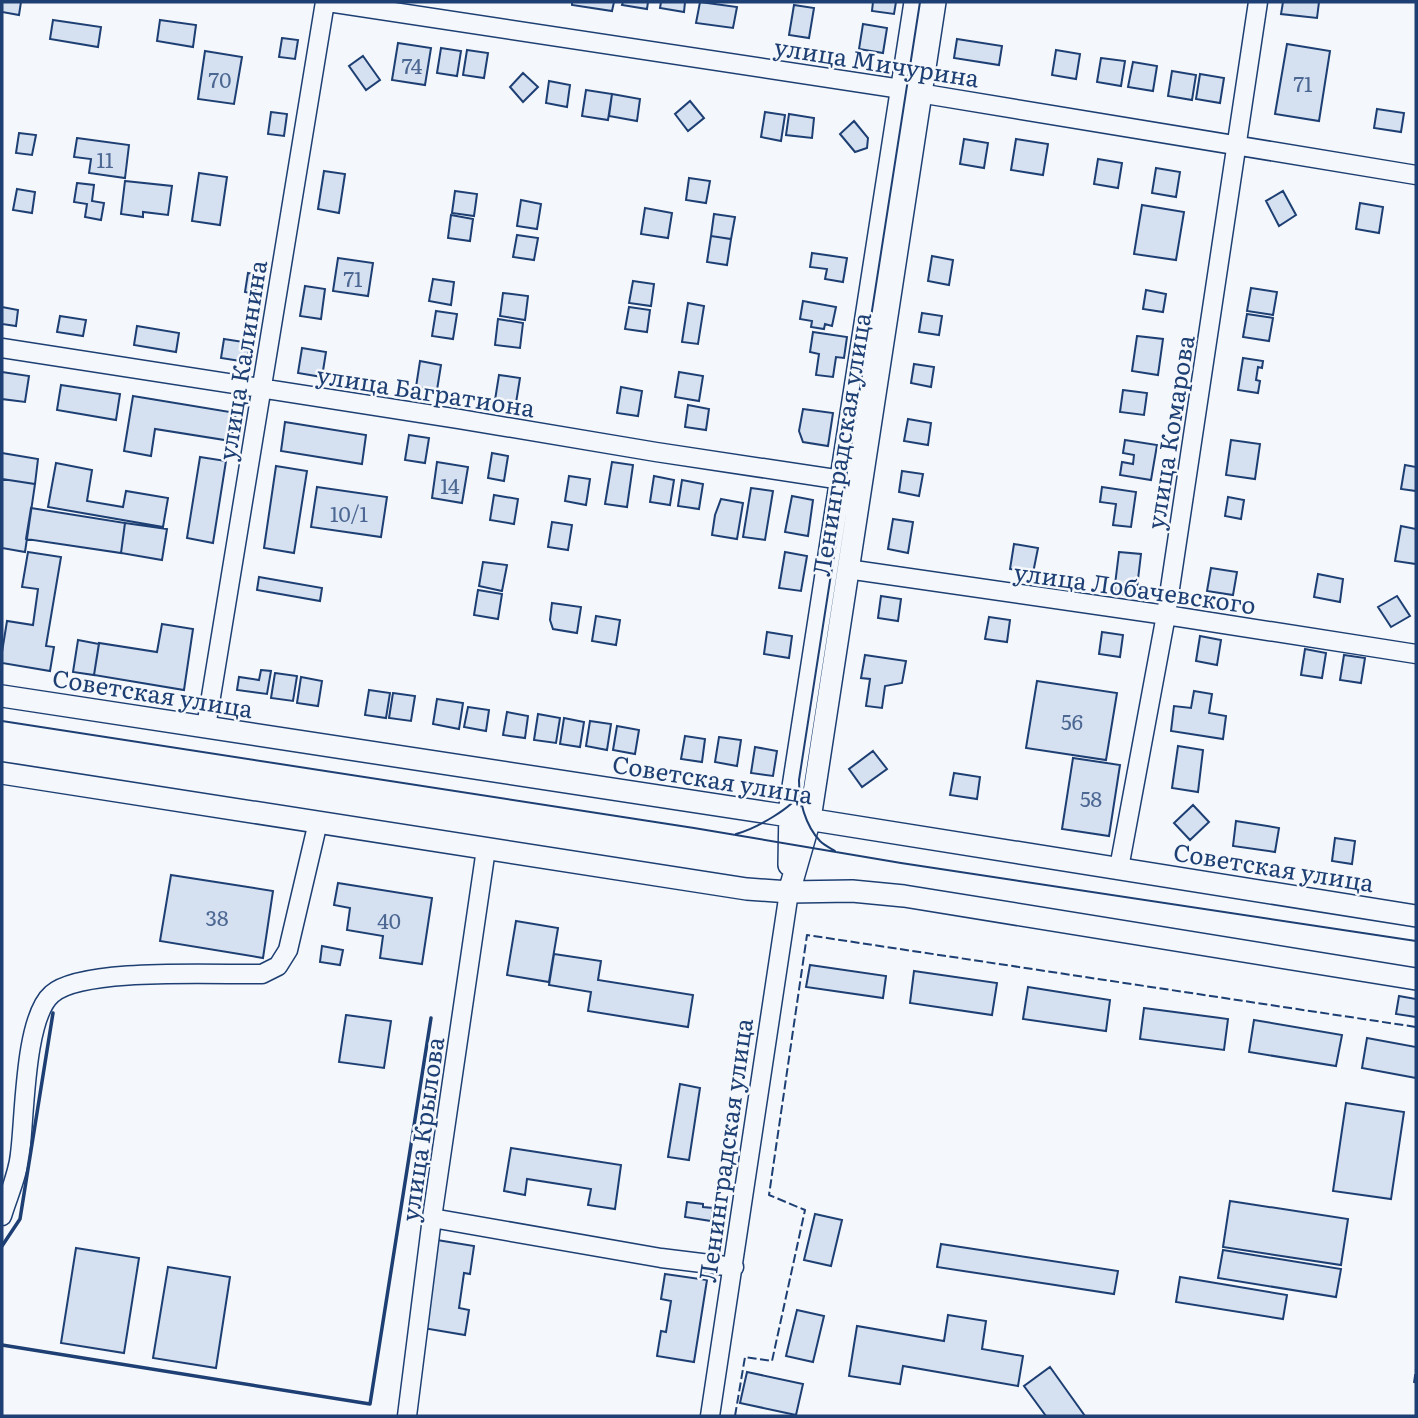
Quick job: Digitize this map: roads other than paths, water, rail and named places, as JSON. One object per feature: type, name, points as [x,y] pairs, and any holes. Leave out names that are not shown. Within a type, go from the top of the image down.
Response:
[{"type":"main road","name":"Ленинградская улица","points":[[789,892],[800,818],[847,569],[911,90],[915,2]]},
{"type":"main road","name":"Ленинградская улица","points":[[800,818],[790,806],[842,480],[911,90],[935,2]]},
{"type":"main road","name":"Советская улица","points":[[2,696],[800,818],[1416,916]]},
{"type":"main road","points":[[2,773],[747,889],[789,892],[852,891],[904,896],[1416,979]]},
{"type":"street","name":"улица Мичурина","points":[[327,2],[911,90],[1416,174]]},
{"type":"street","name":"улица Калинина","points":[[206,727],[327,2]]},
{"type":"street","name":"улица Комарова","points":[[1119,868],[1166,615],[1258,2]]},
{"type":"street","name":"улица Багратиона","points":[[2,348],[842,480]]},
{"type":"street","name":"улица Лобачевского","points":[[847,569],[1416,654]]},
{"type":"street","points":[[2,1216],[20,1158],[31,1037],[42,1007],[52,993],[77,981],[125,975],[262,974],[278,966],[289,950],[318,822]]},
{"type":"street","name":"улица Крылова","points":[[407,1416],[432,1219],[486,849]]},
{"type":"street","name":"Ленинградская улица","points":[[710,1416],[789,892]]},
{"type":"street","points":[[432,1219],[661,1258],[734,1267]]},
{"type":"tram line","points":[[835,851],[820,841],[810,828],[800,796],[799,780],[920,2]]},
{"type":"tram line","points":[[2,721],[694,828],[901,863],[1416,941]]},
{"type":"tram line","points":[[736,834],[773,817],[791,804],[802,791]]}]
